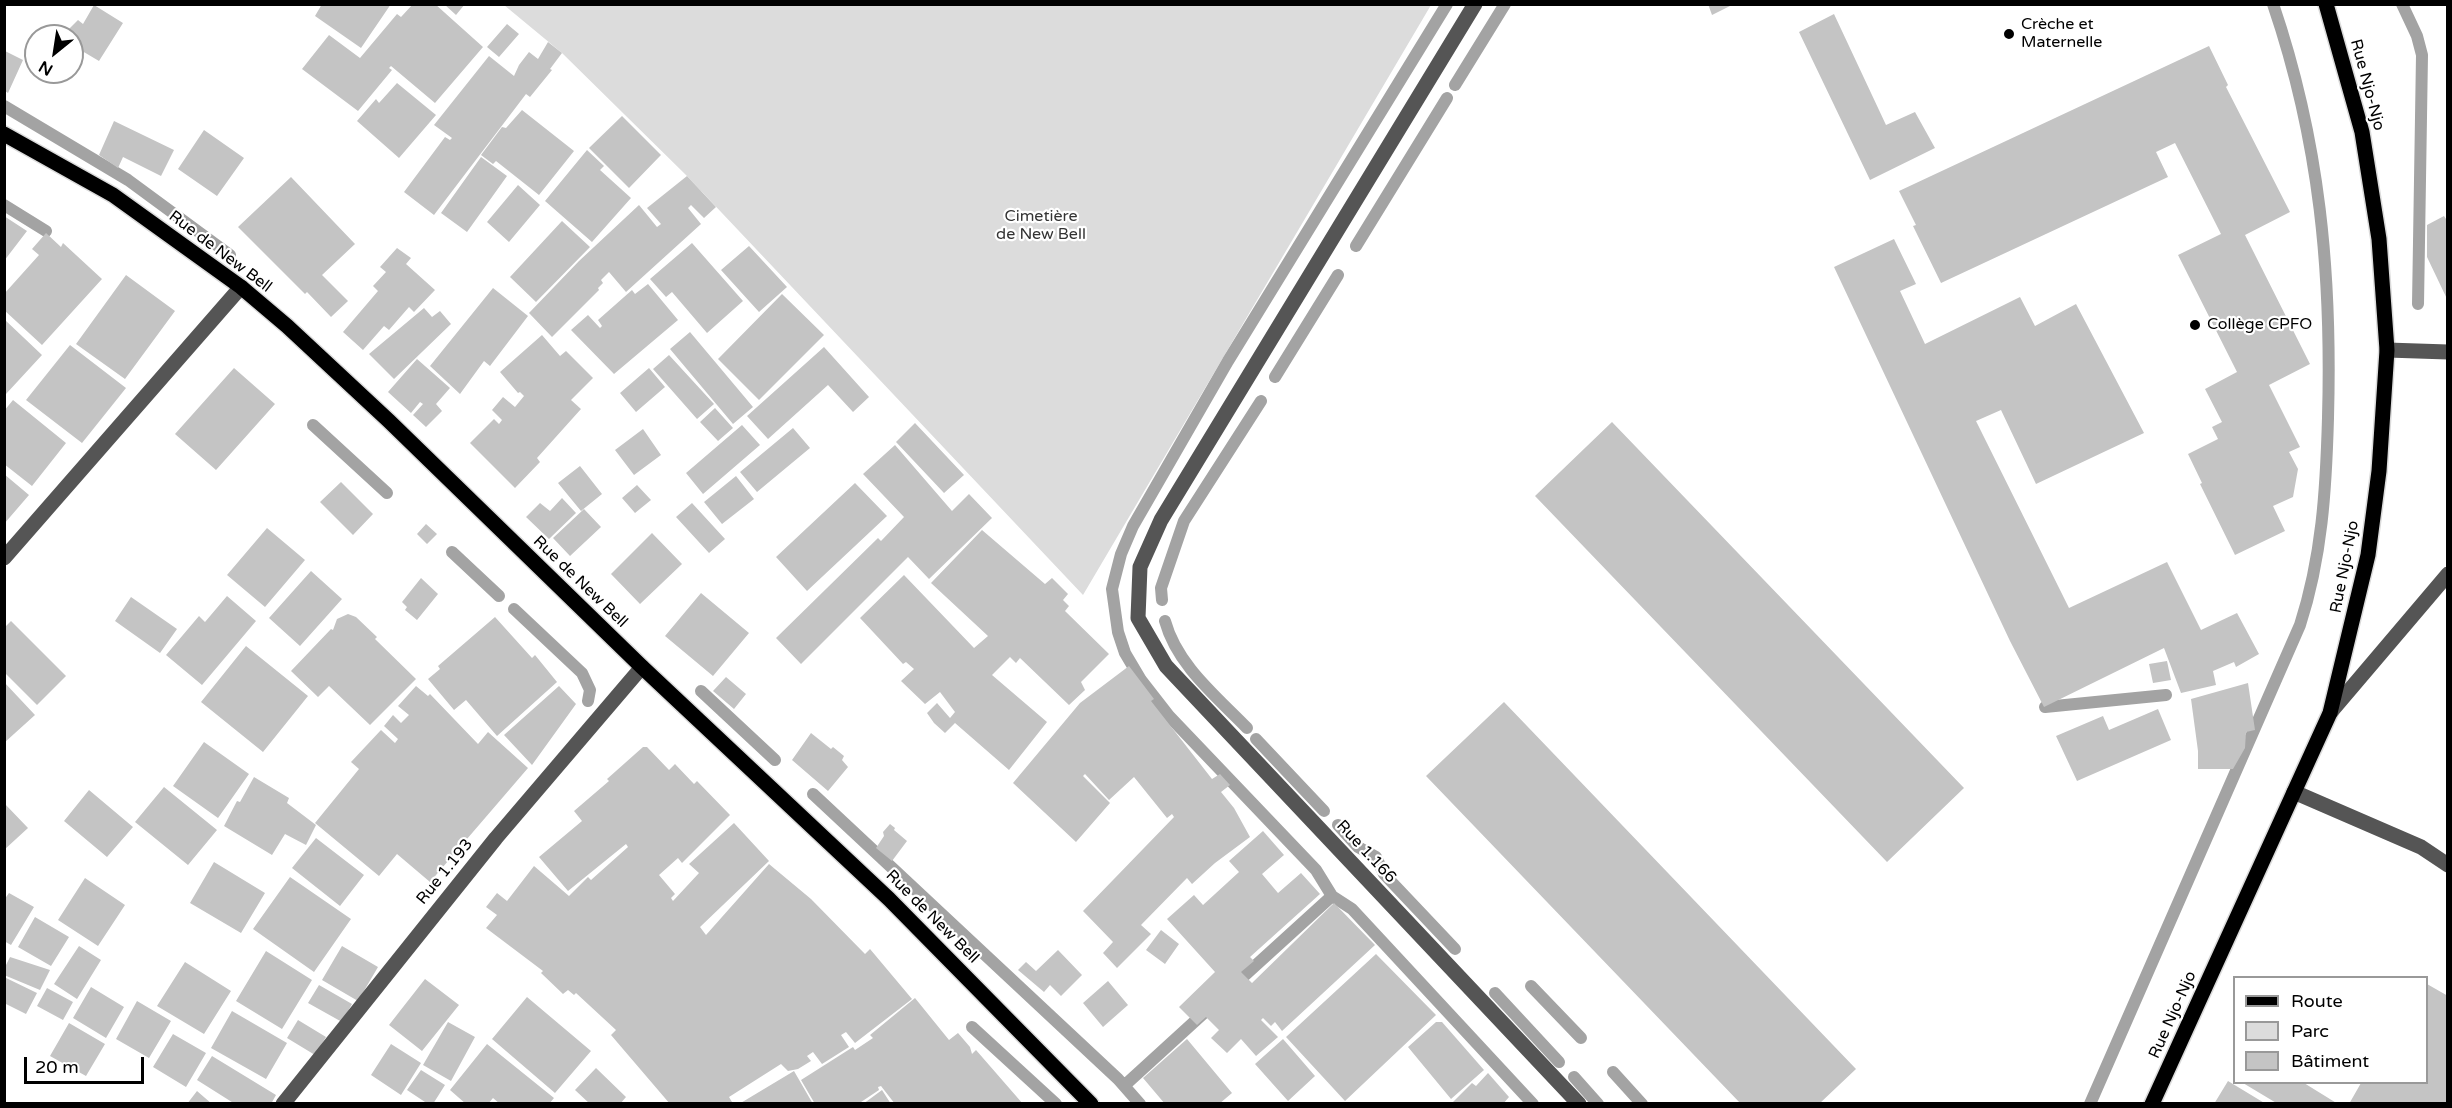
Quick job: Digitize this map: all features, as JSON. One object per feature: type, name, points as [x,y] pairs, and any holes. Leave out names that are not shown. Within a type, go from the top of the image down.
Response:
[{"type":"main road","name":"Rue Njo-Njo","points":[[2152,1104],[2330,713],[2368,555],[2379,471],[2387,350],[2379,239],[2361,132],[2326,4]]},
{"type":"main road","name":"Rue de New Bell","points":[[4,134],[113,195],[241,287],[287,326],[397,429],[642,667],[889,899],[1091,1104]]},
{"type":"street","name":"Rue 1.166","points":[[1475,4],[1161,520],[1140,567],[1138,618],[1166,666],[1579,1104]]},
{"type":"street","points":[[4,558],[241,287]]},
{"type":"street","points":[[2387,350],[2448,352]]},
{"type":"street","points":[[2330,713],[2448,574]]},
{"type":"street","name":"Rue 1.193","points":[[283,1104],[496,838],[642,667]]},
{"type":"street","points":[[2294,792],[2421,847],[2448,865]]},
{"type":"green space","name":"Cimetière de New Bell","points":[[504,5],[1431,5],[1083,595],[687,176],[562,53]]},
{"type":"building","points":[[322,4],[391,4],[361,48],[315,16]]},
{"type":"building","points":[[413,4],[435,4],[483,47],[435,103],[391,66],[389,68],[392,70],[358,111],[302,69],[329,35],[360,58],[397,14],[401,17]]},
{"type":"building","points":[[444,4],[465,4],[456,15]]},
{"type":"building","points":[[1708,4],[1734,4],[1712,15]]},
{"type":"building","points":[[94,5],[123,23],[99,61],[84,52],[83,24]]},
{"type":"building","points":[[1834,14],[1886,125],[1915,112],[1935,148],[1870,180],[1799,32]]},
{"type":"building","points":[[507,24],[519,34],[499,57],[487,47]]},
{"type":"building","points":[[548,42],[562,53],[550,69],[552,70],[530,97],[526,94],[434,215],[404,192],[445,137],[450,140],[452,138],[434,125],[489,56],[514,76],[529,52],[538,59]]},
{"type":"building","points":[[2209,46],[2228,85],[2226,87],[2290,212],[2245,235],[2310,364],[2269,385],[2300,447],[2289,452],[2298,469],[2293,497],[2273,506],[2285,531],[2235,555],[2188,454],[2218,439],[2212,427],[2222,422],[2205,389],[2237,372],[2178,255],[2221,234],[2175,143],[2156,152],[2168,177],[1941,283],[1899,191]]},
{"type":"building","points":[[5,51],[23,60],[8,93],[5,91]]},
{"type":"building","points":[[397,83],[436,115],[399,158],[357,121],[376,99],[379,103]]},
{"type":"building","points":[[522,110],[574,151],[539,195],[496,161],[493,164],[481,155],[502,127],[506,128]]},
{"type":"building","points":[[622,116],[661,155],[629,188],[589,148]]},
{"type":"building","points":[[114,121],[174,150],[161,176],[123,157],[118,168],[99,155]]},
{"type":"building","points":[[204,130],[244,158],[217,196],[178,169]]},
{"type":"building","points":[[587,150],[604,166],[600,170],[631,198],[592,242],[545,201]]},
{"type":"building","points":[[481,157],[507,176],[467,232],[441,213]]},
{"type":"building","points":[[687,176],[716,207],[704,218],[691,205],[688,208],[701,224],[626,292],[609,272],[601,280],[603,283],[598,288],[599,290],[552,337],[529,313],[579,261],[639,205],[657,227],[661,224],[647,208]]},
{"type":"building","points":[[291,177],[355,244],[322,275],[348,301],[331,317],[238,227]]},
{"type":"building","points":[[518,185],[540,205],[509,242],[487,222]]},
{"type":"building","points":[[4,216],[27,231],[4,261]]},
{"type":"building","points":[[2444,216],[2448,222],[2448,301],[2427,257],[2427,225]]},
{"type":"building","points":[[562,221],[590,247],[536,302],[510,277]]},
{"type":"building","points":[[46,233],[61,247],[63,243],[102,279],[42,345],[4,310],[4,294],[39,255],[32,249]]},
{"type":"building","points":[[1894,239],[1916,284],[1900,291],[1925,344],[2020,297],[2035,326],[2076,304],[2144,433],[2036,484],[2001,410],[1976,421],[2069,608],[2167,562],[2201,630],[2237,613],[2259,654],[2236,667],[2234,662],[2213,671],[2216,685],[2181,693],[2164,648],[2044,707],[2010,641],[1834,267]]},
{"type":"building","points":[[692,243],[743,301],[707,333],[672,292],[666,297],[650,279]]},
{"type":"building","points":[[749,246],[787,287],[759,312],[721,270]]},
{"type":"building","points":[[397,248],[411,258],[406,264],[435,290],[414,312],[409,307],[389,330],[384,326],[363,350],[343,332],[378,291],[373,286],[386,272],[380,267]]},
{"type":"building","points":[[126,275],[175,311],[125,379],[76,344]]},
{"type":"building","points":[[648,284],[678,320],[614,374],[571,330],[588,315],[600,328],[602,326],[598,320],[632,290],[635,294]]},
{"type":"building","points":[[493,288],[528,316],[490,366],[484,361],[460,394],[430,366]]},
{"type":"building","points":[[782,294],[824,335],[759,400],[718,359]]},
{"type":"building","points":[[424,308],[432,317],[440,311],[451,324],[394,379],[369,354]]},
{"type":"building","points":[[4,319],[42,355],[6,394],[4,393]]},
{"type":"building","points":[[690,332],[753,407],[733,424],[670,349]]},
{"type":"building","points":[[542,335],[560,356],[566,351],[593,378],[571,400],[581,409],[537,458],[540,462],[515,488],[470,443],[494,419],[499,424],[502,420],[492,410],[503,397],[515,407],[524,396],[518,393],[500,372]]},
{"type":"building","points":[[70,345],[126,388],[82,443],[26,400]]},
{"type":"building","points":[[824,347],[869,397],[853,412],[828,385],[768,439],[747,416]]},
{"type":"building","points":[[669,355],[714,404],[697,419],[653,369]]},
{"type":"building","points":[[417,359],[450,388],[436,404],[442,411],[426,427],[413,415],[423,404],[420,402],[411,413],[388,392]]},
{"type":"building","points":[[234,368],[275,404],[216,470],[175,434]]},
{"type":"building","points":[[649,368],[665,387],[636,412],[620,393]]},
{"type":"building","points":[[13,400],[66,443],[32,486],[4,464],[4,411]]},
{"type":"building","points":[[715,408],[733,428],[718,441],[700,422]]},
{"type":"building","points":[[1612,422],[1964,788],[1887,862],[1535,496]]},
{"type":"building","points":[[915,423],[964,475],[944,493],[896,442]]},
{"type":"building","points":[[742,425],[760,445],[703,494],[686,473]]},
{"type":"building","points":[[793,428],[810,448],[757,492],[740,472]]},
{"type":"building","points":[[643,429],[661,455],[634,475],[615,450]]},
{"type":"building","points":[[895,445],[952,511],[969,494],[992,518],[929,579],[908,557],[801,664],[776,638],[878,538],[881,541],[904,517],[863,474]]},
{"type":"building","points":[[580,466],[602,494],[581,511],[558,483]]},
{"type":"building","points":[[4,474],[29,495],[4,524]]},
{"type":"building","points":[[736,476],[754,499],[722,524],[704,502]]},
{"type":"building","points":[[341,482],[373,514],[353,535],[320,502]]},
{"type":"building","points":[[855,483],[887,516],[807,591],[776,557]]},
{"type":"building","points":[[637,485],[651,500],[635,513],[622,498]]},
{"type":"building","points":[[562,498],[576,513],[549,539],[526,517],[540,503],[550,511]]},
{"type":"building","points":[[692,503],[725,539],[709,553],[676,517]]},
{"type":"building","points":[[584,509],[601,527],[570,556],[553,538]]},
{"type":"building","points":[[426,524],[437,534],[427,544],[417,534]]},
{"type":"building","points":[[267,528],[305,560],[265,607],[227,575]]},
{"type":"building","points":[[982,530],[1045,584],[1052,578],[1068,594],[1063,600],[1069,606],[1065,611],[1109,654],[1081,682],[1085,690],[1069,705],[1020,658],[1016,663],[1010,657],[992,675],[1047,722],[1009,770],[955,723],[945,733],[934,723],[927,713],[937,703],[950,718],[955,712],[940,692],[925,704],[901,681],[914,669],[906,662],[903,664],[860,618],[904,575],[974,648],[988,636],[931,583]]},
{"type":"building","points":[[652,533],[682,564],[640,604],[611,574]]},
{"type":"building","points":[[311,571],[342,599],[300,646],[269,618]]},
{"type":"building","points":[[421,578],[438,594],[417,620],[405,610],[407,607],[402,602]]},
{"type":"building","points":[[701,593],[749,633],[713,676],[665,636]]},
{"type":"building","points":[[227,596],[256,621],[202,685],[166,655],[199,616],[205,622]]},
{"type":"building","points":[[131,597],[177,629],[160,653],[115,621]]},
{"type":"building","points":[[348,614],[356,617],[377,637],[375,639],[416,679],[370,725],[329,686],[318,697],[291,671],[331,629],[333,630],[337,619]]},
{"type":"building","points":[[495,617],[532,658],[535,655],[557,682],[497,736],[466,700],[454,710],[428,679],[440,669],[438,666]]},
{"type":"building","points":[[11,621],[66,676],[37,705],[4,672],[4,628]]},
{"type":"building","points":[[246,646],[308,696],[263,752],[201,702]]},
{"type":"building","points":[[2167,661],[2171,680],[2153,683],[2149,664]]},
{"type":"building","points":[[1129,666],[1154,699],[1151,701],[1212,779],[1220,774],[1230,785],[1221,792],[1234,808],[1250,837],[1215,863],[1192,884],[1187,878],[1141,925],[1151,934],[1117,968],[1103,953],[1113,942],[1083,911],[1174,817],[1172,814],[1167,818],[1134,777],[1109,800],[1085,774],[1083,776],[1110,803],[1076,842],[1013,783],[1080,703]]},
{"type":"building","points":[[726,677],[746,694],[734,709],[713,691]]},
{"type":"building","points":[[4,682],[35,715],[4,743]]},
{"type":"building","points":[[2248,683],[2255,730],[2246,732],[2245,748],[2233,769],[2198,769],[2191,699]]},
{"type":"building","points":[[416,686],[428,696],[430,694],[478,744],[488,732],[528,768],[430,882],[397,854],[379,876],[315,823],[359,769],[351,762],[381,730],[395,743],[398,739],[384,726],[393,715],[401,723],[409,715],[398,706]]},
{"type":"building","points":[[559,686],[576,704],[532,765],[504,735]]},
{"type":"building","points":[[1504,702],[1856,1069],[1819,1104],[1741,1104],[1426,776]]},
{"type":"building","points":[[2158,709],[2171,740],[2077,781],[2056,736],[2103,716],[2109,730]]},
{"type":"building","points":[[811,733],[844,756],[842,760],[848,767],[828,791],[792,760]]},
{"type":"building","points":[[204,742],[249,774],[218,818],[173,786]]},
{"type":"building","points":[[643,747],[647,747],[669,770],[675,764],[694,784],[697,781],[730,815],[682,863],[678,858],[659,875],[675,894],[671,898],[673,901],[699,873],[689,864],[734,823],[769,861],[700,927],[706,935],[769,864],[811,899],[865,954],[870,949],[912,999],[855,1043],[846,1032],[841,1035],[849,1047],[822,1064],[813,1052],[807,1056],[811,1061],[798,1069],[788,1071],[781,1064],[729,1097],[732,1102],[730,1104],[670,1104],[611,1035],[616,1030],[576,993],[574,995],[568,990],[563,994],[541,973],[543,971],[486,928],[497,915],[486,907],[497,893],[507,901],[534,866],[569,896],[588,877],[591,880],[628,847],[626,844],[568,891],[539,857],[582,821],[574,811],[609,781],[607,779]]},
{"type":"building","points":[[254,777],[289,798],[287,803],[316,825],[306,845],[285,834],[272,855],[224,826],[237,801],[240,802]]},
{"type":"building","points":[[164,787],[217,830],[188,865],[135,822]]},
{"type":"building","points":[[89,790],[133,827],[107,857],[64,821]]},
{"type":"building","points":[[4,803],[28,828],[4,850]]},
{"type":"building","points":[[890,824],[907,841],[892,861],[876,848],[884,836],[883,832]]},
{"type":"building","points":[[1263,831],[1284,855],[1262,874],[1278,893],[1301,873],[1320,894],[1250,957],[1254,961],[1241,972],[1252,983],[1334,903],[1375,945],[1282,1031],[1275,1022],[1271,1026],[1263,1018],[1261,1020],[1278,1037],[1256,1056],[1241,1039],[1227,1053],[1211,1038],[1219,1030],[1206,1017],[1197,1025],[1179,1007],[1215,972],[1167,919],[1194,895],[1203,905],[1239,872],[1229,861]]},
{"type":"building","points":[[316,838],[364,875],[340,906],[292,868]]},
{"type":"building","points":[[214,862],[265,893],[241,933],[190,903]]},
{"type":"building","points":[[290,877],[351,919],[314,972],[253,929]]},
{"type":"building","points":[[85,878],[125,905],[98,946],[58,920]]},
{"type":"building","points":[[9,893],[34,907],[11,945],[4,941],[4,900]]},
{"type":"building","points":[[35,917],[69,937],[51,966],[18,947]]},
{"type":"building","points":[[1161,930],[1179,944],[1165,964],[1146,950]]},
{"type":"building","points":[[79,946],[101,960],[77,999],[54,984]]},
{"type":"building","points":[[342,946],[378,967],[358,1001],[322,980]]},
{"type":"building","points":[[1058,950],[1082,975],[1061,996],[1050,985],[1044,992],[1018,970],[1026,962],[1036,971]]},
{"type":"building","points":[[266,951],[312,980],[282,1029],[236,1001]]},
{"type":"building","points":[[1376,954],[1436,1015],[1345,1101],[1286,1037]]},
{"type":"building","points":[[10,957],[50,970],[40,990],[4,975],[4,969]]},
{"type":"building","points":[[185,962],[231,991],[204,1034],[157,1006]]},
{"type":"building","points":[[4,977],[37,993],[26,1014],[4,1003]]},
{"type":"building","points":[[425,979],[459,1005],[422,1051],[389,1025]]},
{"type":"building","points":[[1108,981],[1128,1005],[1103,1027],[1083,1003]]},
{"type":"building","points":[[319,985],[352,1004],[342,1022],[308,1003]]},
{"type":"building","points":[[2428,985],[2448,996],[2448,1104],[2349,1104],[2360,1084],[2428,1084]]},
{"type":"building","points":[[91,987],[124,1007],[106,1038],[73,1018]]},
{"type":"building","points":[[47,988],[73,1002],[63,1020],[37,1006]]},
{"type":"building","points":[[527,997],[591,1051],[555,1093],[492,1039]]},
{"type":"building","points":[[915,998],[949,1040],[958,1033],[970,1047],[972,1054],[976,1050],[1023,1104],[895,1104],[881,1086],[878,1087],[879,1090],[858,1104],[815,1104],[801,1080],[853,1047],[855,1050],[873,1038],[870,1035]]},
{"type":"building","points":[[137,1001],[171,1021],[149,1058],[116,1039]]},
{"type":"building","points":[[232,1011],[287,1043],[266,1079],[211,1048]]},
{"type":"building","points":[[298,1020],[326,1037],[315,1055],[287,1038]]},
{"type":"building","points":[[448,1022],[475,1037],[451,1081],[423,1065]]},
{"type":"building","points":[[1436,1022],[1442,1022],[1484,1070],[1451,1099],[1408,1047]]},
{"type":"building","points":[[69,1023],[105,1044],[86,1076],[50,1056]]},
{"type":"building","points":[[173,1034],[206,1053],[186,1087],[153,1067]]},
{"type":"building","points":[[1187,1039],[1232,1093],[1219,1104],[1165,1104],[1143,1078]]},
{"type":"building","points":[[1283,1039],[1315,1076],[1288,1101],[1255,1064]]},
{"type":"building","points":[[391,1044],[421,1063],[401,1095],[371,1075]]},
{"type":"building","points":[[487,1044],[554,1098],[549,1104],[500,1104],[493,1098],[488,1104],[466,1104],[450,1090]]},
{"type":"building","points":[[212,1056],[276,1095],[271,1104],[235,1104],[197,1080]]},
{"type":"building","points":[[596,1068],[626,1097],[620,1104],[590,1104],[575,1090]]},
{"type":"building","points":[[421,1070],[445,1085],[433,1104],[428,1104],[407,1090]]},
{"type":"building","points":[[794,1071],[813,1104],[739,1104]]},
{"type":"building","points":[[1488,1073],[1509,1097],[1503,1104],[1451,1104],[1472,1083],[1476,1086]]},
{"type":"building","points":[[2228,1081],[2266,1104],[2214,1104]]},
{"type":"building","points":[[2245,1084],[2306,1084],[2338,1104],[2278,1104]]},
{"type":"building","points":[[882,1090],[891,1104],[863,1104]]},
{"type":"building","points":[[197,1091],[212,1104],[187,1104]]},
{"type":"waterway","points":[[1447,4],[1228,361],[1133,526],[1121,554],[1112,589],[1118,632],[1125,653],[1141,680],[1169,716],[1316,870],[1332,896],[1352,909],[1533,1104]]},
{"type":"waterway","points":[[1455,85],[1505,4]]},
{"type":"waterway","points":[[2090,1104],[2300,625],[2318,549],[2326,471],[2328,418],[2328,312],[2325,260],[2320,209],[2302,107],[2273,4]]},
{"type":"waterway","points":[[2402,4],[2417,36],[2422,55],[2418,304]]},
{"type":"waterway","points":[[1356,246],[1447,98]]},
{"type":"waterway","points":[[4,106],[128,180],[230,255]]},
{"type":"waterway","points":[[4,205],[46,231]]},
{"type":"waterway","points":[[1275,377],[1338,275]]},
{"type":"waterway","points":[[1162,600],[1161,588],[1184,521],[1261,401]]},
{"type":"waterway","points":[[313,425],[387,493]]},
{"type":"waterway","points":[[452,552],[499,596]]},
{"type":"waterway","points":[[514,609],[582,673],[590,690],[588,701]]},
{"type":"waterway","points":[[1165,621],[1171,637],[1188,666],[1247,728]]},
{"type":"waterway","points":[[701,691],[775,760]]},
{"type":"waterway","points":[[2045,707],[2166,695]]},
{"type":"waterway","points":[[1256,739],[1324,811]]},
{"type":"waterway","points":[[813,794],[1118,1079],[1140,1104]]},
{"type":"waterway","points":[[1338,825],[1358,847],[1376,857],[1384,874],[1455,949]]},
{"type":"waterway","points":[[1233,986],[1332,896]]},
{"type":"waterway","points":[[1531,986],[1581,1038]]},
{"type":"waterway","points":[[1495,993],[1559,1062]]},
{"type":"waterway","points":[[1125,1085],[1205,1012]]},
{"type":"waterway","points":[[972,1027],[1056,1104]]},
{"type":"waterway","points":[[1613,1072],[1642,1104]]},
{"type":"waterway","points":[[1574,1077],[1598,1104]]},
{"type":"place","name":"Crèche et Maternelle","points":[[2009,34]]},
{"type":"place","name":"Collège CPFO","points":[[2195,325]]}]
